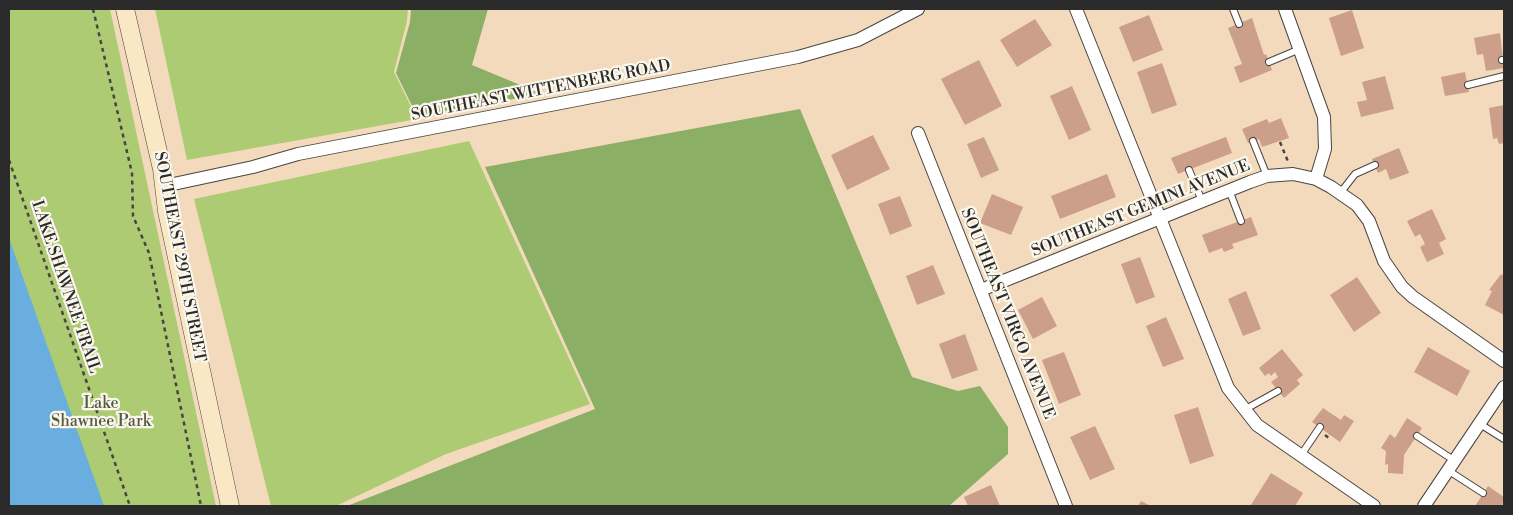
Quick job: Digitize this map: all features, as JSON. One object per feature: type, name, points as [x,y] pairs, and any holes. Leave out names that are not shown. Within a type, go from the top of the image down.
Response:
[{"type":"main road","name":"SOUTHEAST 29TH STREET","points":[[125,9],[156,140],[167,211],[230,506]]},
{"type":"street","name":"SOUTHEAST WITTENBERG ROAD","points":[[164,186],[253,167],[298,154],[798,57],[858,40],[918,9]]},
{"type":"street","points":[[1076,9],[1228,388],[1257,426],[1374,506]]},
{"type":"street","points":[[1285,9],[1324,117],[1325,150],[1316,179]]},
{"type":"street","name":"SOUTHEAST VIRGO AVENUE","points":[[918,133],[1066,506]]},
{"type":"street","name":"SOUTHEAST GEMINI AVENUE","points":[[981,290],[1229,190],[1267,176],[1293,174],[1316,179],[1341,192],[1357,205],[1369,221],[1384,262],[1402,287],[1413,297],[1504,361]]},
{"type":"street","points":[[1424,506],[1504,387]]},
{"type":"lane","points":[[1233,9],[1239,24]]},
{"type":"lane","points":[[1269,62],[1300,49]]},
{"type":"lane","points":[[1468,85],[1504,76]]},
{"type":"lane","points":[[1253,141],[1267,176]]},
{"type":"lane","points":[[1341,192],[1355,174],[1375,165]]},
{"type":"lane","points":[[1189,170],[1202,201]]},
{"type":"lane","points":[[1229,190],[1241,221]]},
{"type":"lane","points":[[1244,410],[1278,391]]},
{"type":"lane","points":[[1480,424],[1504,439]]},
{"type":"lane","points":[[1301,455],[1320,428]]},
{"type":"lane","points":[[1417,436],[1483,493]]},
{"type":"path","points":[[93,9],[132,173],[133,216],[149,254],[201,506]]},
{"type":"path","points":[[1280,142],[1293,174]]},
{"type":"path","name":"LAKE SHAWNEE TRAIL","points":[[9,160],[130,506]]},
{"type":"green space","name":"Lake Shawnee Park","points":[[9,9],[110,9],[216,506],[9,506]]},
{"type":"green space","points":[[155,9],[408,9],[407,21],[394,72],[417,119],[187,160]]},
{"type":"green space","points":[[411,9],[488,9],[472,65],[542,94],[417,116],[396,73],[410,22]]},
{"type":"green space","points":[[800,109],[912,377],[958,391],[980,386],[1008,427],[1008,454],[949,506],[347,506],[595,409],[485,167]]},
{"type":"green space","points":[[469,141],[590,404],[446,454],[336,506],[271,506],[194,199]]},
{"type":"water","points":[[9,238],[104,506],[9,506]]},
{"type":"building","points":[[1352,10],[1364,48],[1341,56],[1329,18]]},
{"type":"building","points":[[1149,15],[1163,50],[1133,62],[1119,27]]},
{"type":"building","points":[[1252,18],[1264,55],[1266,54],[1272,70],[1240,83],[1234,67],[1242,64],[1228,28]]},
{"type":"building","points":[[1035,19],[1052,45],[1017,67],[1000,40]]},
{"type":"building","points":[[1500,33],[1504,68],[1486,71],[1483,54],[1477,55],[1474,38]]},
{"type":"building","points":[[979,60],[1002,106],[965,125],[941,79]]},
{"type":"building","points":[[1162,63],[1177,105],[1152,114],[1137,72]]},
{"type":"building","points":[[1465,72],[1469,92],[1445,96],[1441,77]]},
{"type":"building","points":[[1385,76],[1394,109],[1361,117],[1357,102],[1367,100],[1362,82]]},
{"type":"building","points":[[1072,86],[1091,130],[1069,140],[1050,96]]},
{"type":"building","points":[[1504,105],[1504,143],[1499,144],[1497,138],[1493,139],[1489,108]]},
{"type":"building","points":[[1281,118],[1289,138],[1262,147],[1259,139],[1248,143],[1242,129],[1267,119],[1269,123]]},
{"type":"building","points":[[873,135],[890,169],[847,190],[831,155]]},
{"type":"building","points":[[984,137],[999,170],[981,178],[967,144]]},
{"type":"building","points":[[1226,137],[1232,153],[1178,174],[1171,158]]},
{"type":"building","points":[[1399,148],[1409,173],[1390,180],[1386,169],[1378,173],[1372,159]]},
{"type":"building","points":[[1107,174],[1116,197],[1060,219],[1051,196]]},
{"type":"building","points":[[992,194],[1023,207],[1011,235],[980,223]]},
{"type":"building","points":[[900,196],[912,226],[890,235],[878,204]]},
{"type":"building","points":[[1432,209],[1446,239],[1439,243],[1444,254],[1427,262],[1420,247],[1425,244],[1420,234],[1415,237],[1407,221]]},
{"type":"building","points":[[1251,217],[1258,235],[1232,244],[1234,248],[1224,252],[1222,248],[1209,253],[1202,235]]},
{"type":"building","points":[[1140,257],[1155,297],[1136,304],[1121,264]]},
{"type":"building","points":[[933,265],[945,294],[917,305],[906,276]]},
{"type":"building","points":[[1501,274],[1504,276],[1504,315],[1485,305],[1492,291],[1489,290]]},
{"type":"building","points":[[1357,277],[1381,313],[1354,332],[1330,295]]},
{"type":"building","points":[[1246,291],[1261,329],[1243,336],[1228,299]]},
{"type":"building","points":[[1042,297],[1057,326],[1033,339],[1018,310]]},
{"type":"building","points":[[1166,317],[1184,359],[1163,367],[1146,326]]},
{"type":"building","points":[[965,334],[978,370],[952,379],[939,344]]},
{"type":"building","points":[[1428,347],[1470,371],[1457,396],[1414,372]]},
{"type":"building","points":[[1282,349],[1303,375],[1297,380],[1300,384],[1284,398],[1271,382],[1278,377],[1275,372],[1271,376],[1269,373],[1265,376],[1259,368]]},
{"type":"building","points":[[1064,352],[1081,395],[1059,404],[1042,360]]},
{"type":"building","points":[[1198,407],[1214,456],[1190,464],[1174,415]]},
{"type":"building","points":[[1323,408],[1341,420],[1344,415],[1354,421],[1340,442],[1312,422]]},
{"type":"building","points":[[1407,418],[1422,428],[1404,455],[1403,474],[1388,473],[1388,464],[1385,465],[1386,451],[1381,448],[1390,434],[1395,438]]},
{"type":"building","points":[[1095,426],[1115,469],[1090,480],[1070,437]]},
{"type":"building","points":[[1271,473],[1303,493],[1295,506],[1251,505]]},
{"type":"building","points":[[991,485],[1000,506],[968,506],[964,497]]},
{"type":"building","points":[[1488,486],[1504,497],[1502,506],[1475,506]]},
{"type":"building","points":[[1141,501],[1151,506],[1138,506]]}]
